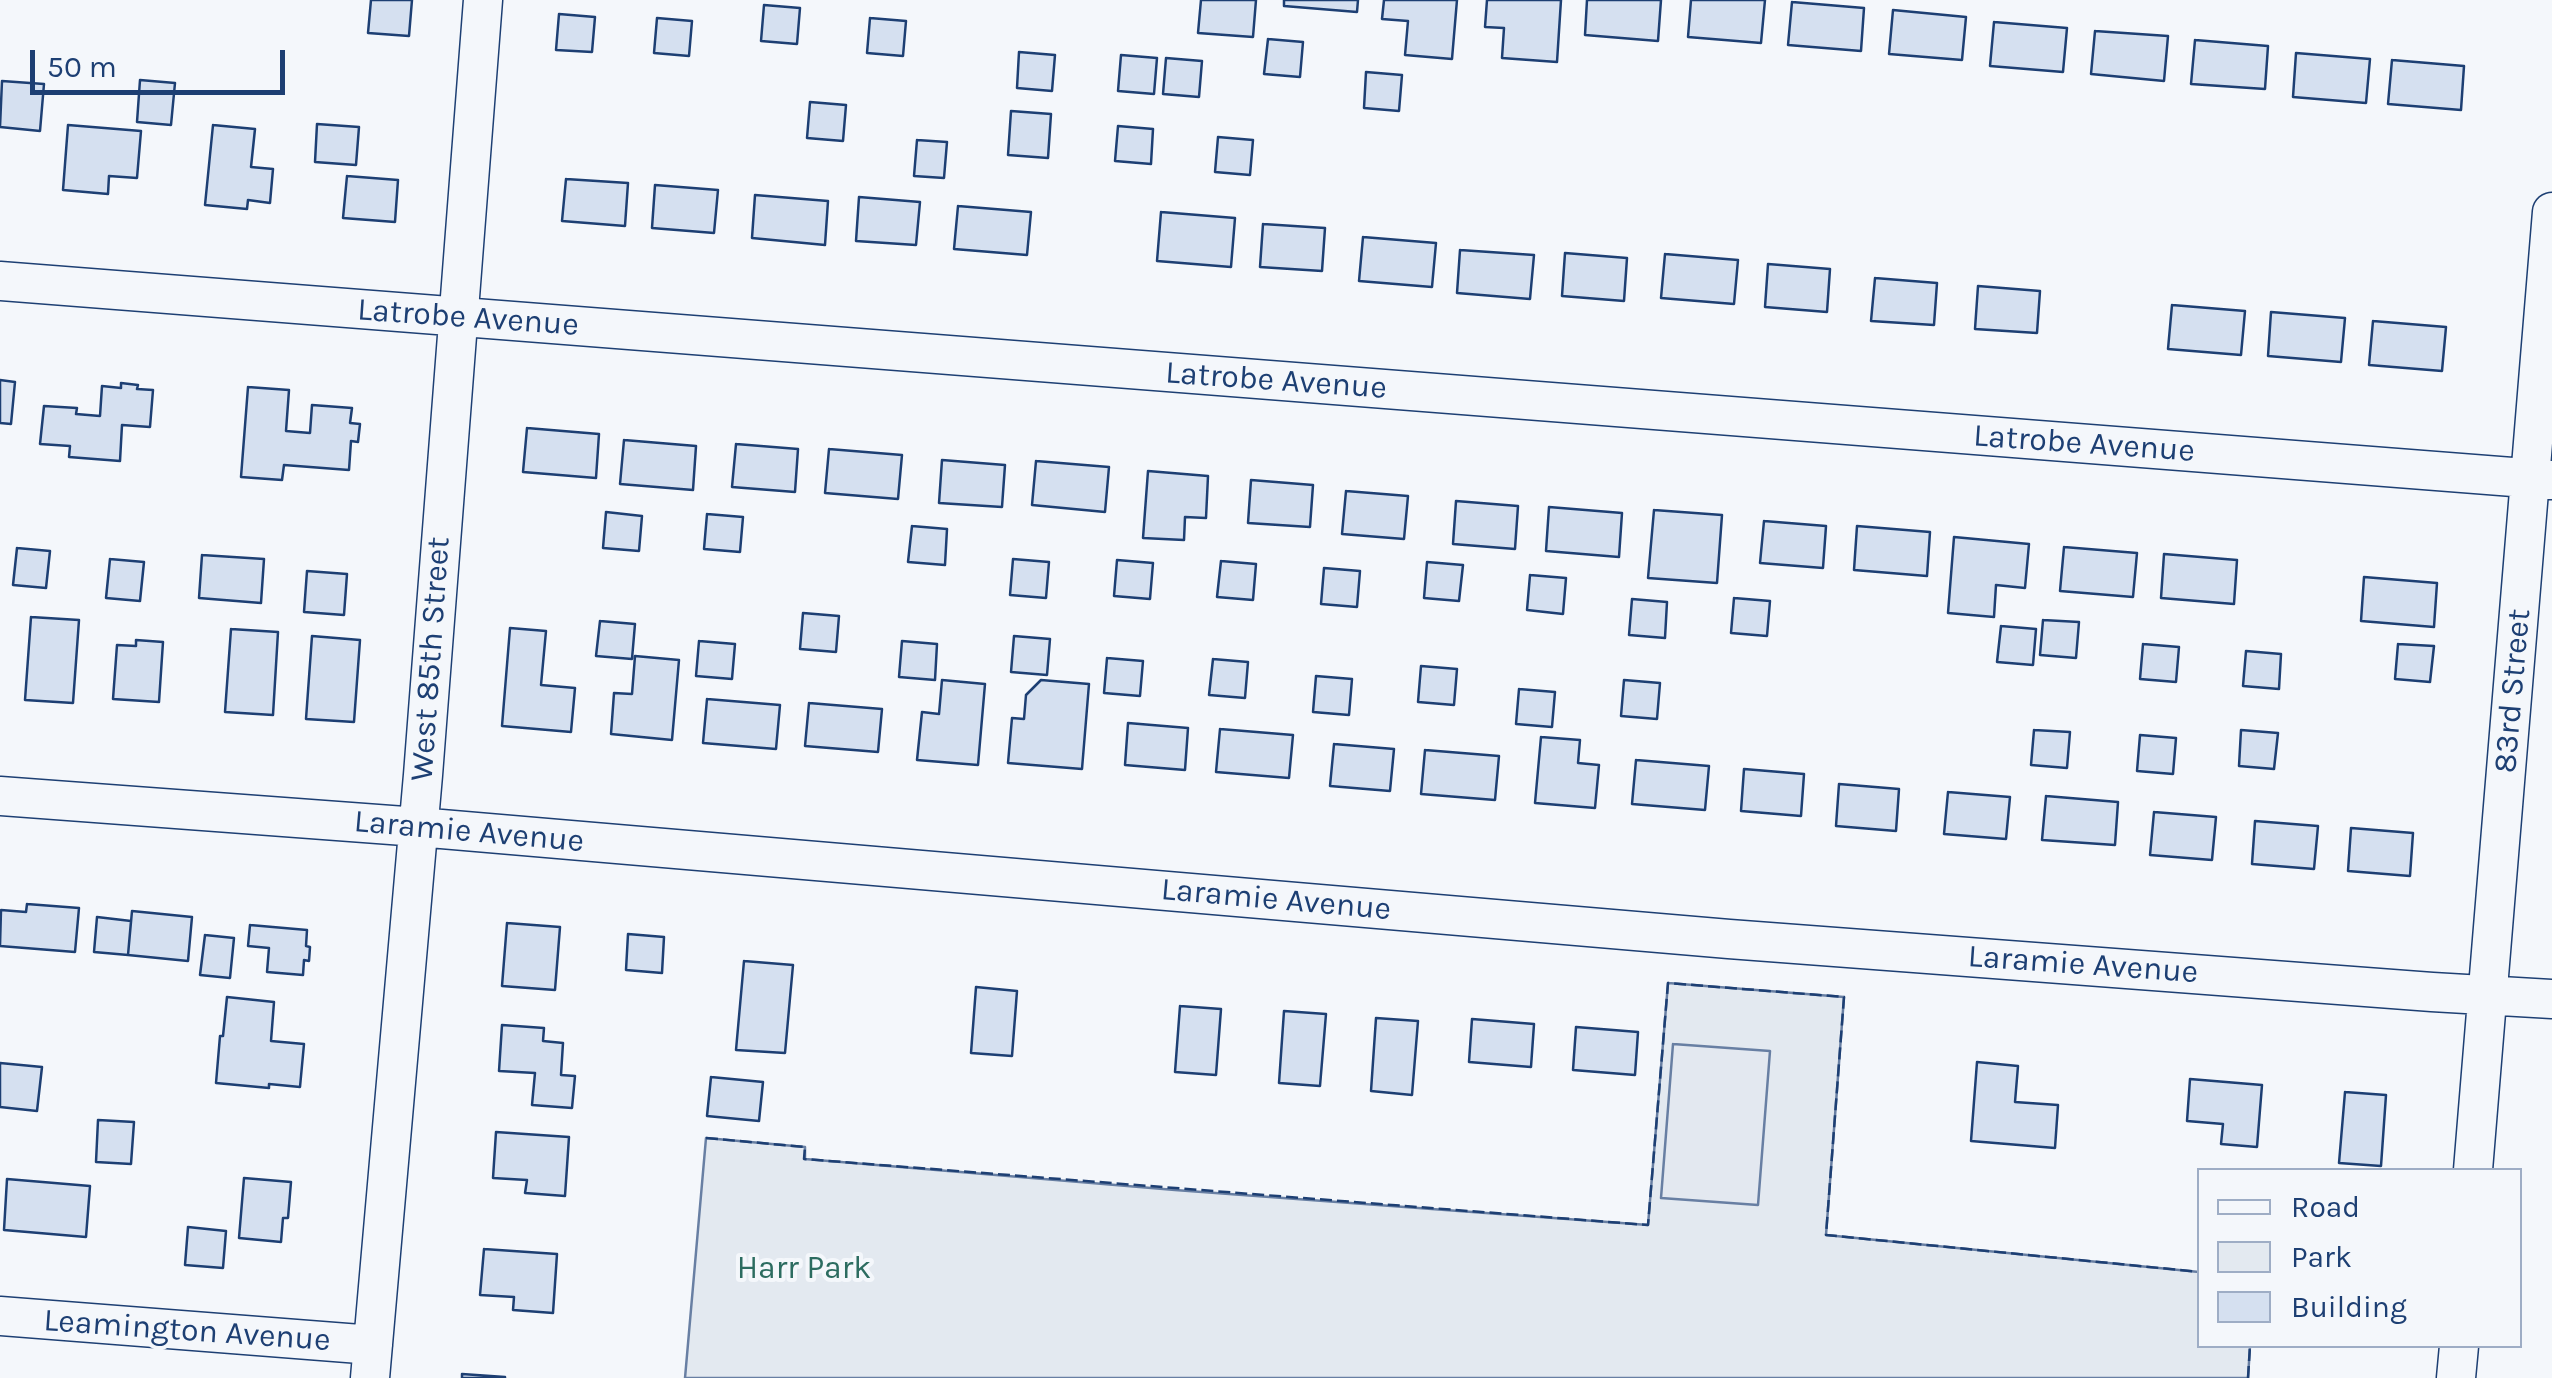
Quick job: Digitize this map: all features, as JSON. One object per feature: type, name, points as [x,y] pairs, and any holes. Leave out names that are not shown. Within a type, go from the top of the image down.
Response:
[{"type":"street","name":"West 85th Street","points":[[372,1361],[482,0]]},
{"type":"street","name":"83rd Street","points":[[2473,1168],[2541,479],[2552,212]]},
{"type":"street","name":"Latrobe Avenue","points":[[0,281],[2541,479]]},
{"type":"street","name":"Laramie Avenue","points":[[0,796],[418,827],[1729,938],[2552,998]]},
{"type":"street","name":"Leamington Avenue","points":[[0,1316],[372,1361]]},
{"type":"street","points":[[2456,1378],[2459,1348]]},
{"type":"green space","name":"Harr Park","points":[[1668,983],[1844,997],[1826,1235],[2197,1272],[2197,1348],[2250,1348],[2248,1378],[685,1378],[706,1138],[805,1147],[805,1159],[1648,1225]]},
{"type":"shaded area","points":[[1673,1044],[1770,1051],[1758,1205],[1661,1198]]},
{"type":"building","points":[[371,0],[412,0],[409,36],[368,33]]},
{"type":"building","points":[[1201,0],[1256,0],[1253,37],[1198,33]]},
{"type":"building","points":[[1284,0],[1358,0],[1357,12],[1284,6]]},
{"type":"building","points":[[1384,0],[1457,0],[1452,59],[1405,55],[1408,21],[1382,19]]},
{"type":"building","points":[[1487,0],[1561,0],[1557,62],[1502,58],[1504,28],[1485,27]]},
{"type":"building","points":[[1587,0],[1661,0],[1658,41],[1585,35]]},
{"type":"building","points":[[1691,0],[1765,0],[1761,43],[1688,37]]},
{"type":"building","points":[[1792,2],[1864,8],[1861,51],[1788,45]]},
{"type":"building","points":[[764,5],[800,8],[797,44],[761,41]]},
{"type":"building","points":[[1893,10],[1966,17],[1962,60],[1889,54]]},
{"type":"building","points":[[559,14],[595,17],[592,52],[556,50]]},
{"type":"building","points":[[657,18],[692,21],[689,56],[654,53]]},
{"type":"building","points":[[870,18],[906,21],[903,56],[867,53]]},
{"type":"building","points":[[1994,22],[2067,28],[2063,72],[1990,66]]},
{"type":"building","points":[[2095,31],[2168,36],[2164,81],[2091,74]]},
{"type":"building","points":[[1268,39],[1303,42],[1300,77],[1264,74]]},
{"type":"building","points":[[2195,40],[2268,46],[2265,89],[2191,84]]},
{"type":"building","points":[[1019,52],[1055,55],[1052,91],[1017,88]]},
{"type":"building","points":[[2296,53],[2370,59],[2366,103],[2293,97]]},
{"type":"building","points":[[1121,55],[1157,58],[1154,94],[1118,91]]},
{"type":"building","points":[[1166,58],[1202,61],[1199,97],[1163,94]]},
{"type":"building","points":[[2392,60],[2464,66],[2461,110],[2388,104]]},
{"type":"building","points":[[1366,72],[1402,75],[1399,111],[1364,108]]},
{"type":"building","points":[[140,80],[175,83],[171,125],[137,122]]},
{"type":"building","points":[[2,81],[44,84],[40,131],[0,127]]},
{"type":"building","points":[[810,102],[846,105],[843,141],[807,138]]},
{"type":"building","points":[[1011,111],[1051,114],[1048,158],[1008,155]]},
{"type":"building","points":[[317,124],[359,127],[356,165],[315,162]]},
{"type":"building","points":[[68,125],[141,131],[137,178],[109,176],[108,194],[63,190]]},
{"type":"building","points":[[213,125],[255,129],[251,167],[273,169],[270,203],[248,200],[247,209],[205,205]]},
{"type":"building","points":[[1118,126],[1153,129],[1151,164],[1115,161]]},
{"type":"building","points":[[1218,137],[1253,140],[1250,175],[1215,172]]},
{"type":"building","points":[[917,140],[947,142],[944,178],[914,176]]},
{"type":"building","points":[[347,176],[398,180],[395,222],[343,218]]},
{"type":"building","points":[[566,179],[628,183],[625,226],[562,221]]},
{"type":"building","points":[[655,185],[718,190],[714,233],[652,228]]},
{"type":"building","points":[[755,195],[828,201],[825,245],[752,238]]},
{"type":"building","points":[[859,197],[920,202],[916,245],[856,241]]},
{"type":"building","points":[[958,206],[1031,212],[1027,255],[954,249]]},
{"type":"building","points":[[1161,212],[1235,218],[1231,267],[1157,261]]},
{"type":"building","points":[[1263,224],[1325,228],[1322,271],[1260,267]]},
{"type":"building","points":[[1363,237],[1436,243],[1432,287],[1359,281]]},
{"type":"building","points":[[1460,250],[1534,255],[1530,299],[1457,293]]},
{"type":"building","points":[[1565,253],[1627,258],[1624,301],[1562,296]]},
{"type":"building","points":[[1665,254],[1738,260],[1734,304],[1661,298]]},
{"type":"building","points":[[1768,264],[1830,269],[1827,312],[1765,307]]},
{"type":"building","points":[[1875,278],[1937,283],[1934,325],[1871,321]]},
{"type":"building","points":[[1978,286],[2040,291],[2037,333],[1975,329]]},
{"type":"building","points":[[2172,305],[2245,311],[2241,355],[2168,349]]},
{"type":"building","points":[[2271,312],[2345,318],[2341,362],[2268,356]]},
{"type":"building","points":[[2373,321],[2446,327],[2442,371],[2369,365]]},
{"type":"building","points":[[0,380],[15,382],[11,424],[0,423]]},
{"type":"building","points":[[121,383],[153,390],[150,427],[122,425],[120,461],[69,457],[70,446],[40,444],[44,406],[77,408],[76,414],[100,416],[102,386],[121,388]]},
{"type":"building","points":[[248,387],[289,390],[286,431],[310,433],[312,405],[352,408],[350,423],[360,424],[358,442],[351,441],[349,470],[284,465],[282,480],[241,477]]},
{"type":"building","points":[[527,428],[599,434],[596,478],[523,472]]},
{"type":"building","points":[[624,440],[696,446],[693,490],[620,484]]},
{"type":"building","points":[[736,444],[798,449],[795,492],[732,487]]},
{"type":"building","points":[[829,449],[902,455],[898,499],[825,493]]},
{"type":"building","points":[[942,460],[1005,465],[1002,507],[939,503]]},
{"type":"building","points":[[1036,461],[1109,467],[1105,512],[1032,505]]},
{"type":"building","points":[[1148,471],[1208,476],[1206,518],[1185,517],[1184,540],[1143,538]]},
{"type":"building","points":[[1251,480],[1313,485],[1310,527],[1248,523]]},
{"type":"building","points":[[1346,491],[1408,496],[1404,539],[1342,534]]},
{"type":"building","points":[[1456,501],[1518,506],[1515,549],[1453,544]]},
{"type":"building","points":[[1549,507],[1622,513],[1619,557],[1546,551]]},
{"type":"building","points":[[1654,510],[1722,515],[1717,583],[1648,578]]},
{"type":"building","points":[[606,512],[642,516],[639,551],[603,548]]},
{"type":"building","points":[[707,514],[743,517],[740,552],[704,549]]},
{"type":"building","points":[[1764,521],[1826,526],[1823,568],[1760,563]]},
{"type":"building","points":[[912,526],[947,529],[945,565],[908,562]]},
{"type":"building","points":[[1857,526],[1930,532],[1927,576],[1854,570]]},
{"type":"building","points":[[1954,537],[2029,544],[2025,588],[1996,585],[1994,617],[1948,613]]},
{"type":"building","points":[[2064,547],[2137,553],[2133,597],[2060,591]]},
{"type":"building","points":[[17,548],[50,551],[46,588],[13,585]]},
{"type":"building","points":[[2164,554],[2237,560],[2234,604],[2161,598]]},
{"type":"building","points":[[202,555],[264,559],[261,603],[199,598]]},
{"type":"building","points":[[110,559],[144,562],[140,601],[106,598]]},
{"type":"building","points":[[1013,559],[1049,562],[1046,598],[1010,595]]},
{"type":"building","points":[[1117,560],[1153,563],[1150,599],[1114,596]]},
{"type":"building","points":[[1221,561],[1256,564],[1253,600],[1217,597]]},
{"type":"building","points":[[1427,562],[1463,565],[1459,601],[1424,598]]},
{"type":"building","points":[[1324,568],[1360,571],[1357,607],[1321,604]]},
{"type":"building","points":[[307,571],[347,574],[344,615],[304,612]]},
{"type":"building","points":[[1530,575],[1566,578],[1563,614],[1527,610]]},
{"type":"building","points":[[2364,577],[2437,583],[2434,627],[2361,621]]},
{"type":"building","points":[[1734,598],[1770,601],[1767,636],[1731,633]]},
{"type":"building","points":[[1632,599],[1667,602],[1665,638],[1629,635]]},
{"type":"building","points":[[803,613],[839,616],[836,652],[800,649]]},
{"type":"building","points":[[31,617],[79,620],[73,703],[25,700]]},
{"type":"building","points":[[2043,620],[2079,622],[2076,658],[2040,655]]},
{"type":"building","points":[[600,621],[635,624],[632,659],[596,656]]},
{"type":"building","points":[[2001,626],[2036,629],[2033,665],[1997,662]]},
{"type":"building","points":[[510,628],[546,631],[541,685],[575,688],[571,732],[502,726]]},
{"type":"building","points":[[231,629],[278,632],[273,715],[225,712]]},
{"type":"building","points":[[312,636],[360,640],[354,722],[306,719]]},
{"type":"building","points":[[1014,636],[1050,639],[1047,675],[1011,672]]},
{"type":"building","points":[[136,640],[163,642],[159,702],[113,699],[117,645],[136,646]]},
{"type":"building","points":[[699,641],[735,644],[732,679],[696,676]]},
{"type":"building","points":[[902,641],[937,644],[935,680],[899,677]]},
{"type":"building","points":[[2143,644],[2179,647],[2176,682],[2140,679]]},
{"type":"building","points":[[2398,644],[2434,646],[2430,682],[2395,679]]},
{"type":"building","points":[[2246,651],[2281,654],[2279,689],[2243,686]]},
{"type":"building","points":[[635,656],[679,660],[672,740],[611,734],[614,693],[632,694]]},
{"type":"building","points":[[1107,658],[1143,661],[1140,696],[1104,693]]},
{"type":"building","points":[[1213,659],[1248,662],[1245,698],[1209,695]]},
{"type":"building","points":[[1421,666],[1457,669],[1454,705],[1418,702]]},
{"type":"building","points":[[1316,676],[1352,679],[1349,715],[1313,712]]},
{"type":"building","points":[[942,680],[985,684],[978,765],[917,760],[922,712],[939,714]]},
{"type":"building","points":[[1041,680],[1089,684],[1082,769],[1008,763],[1012,718],[1024,719],[1026,695]]},
{"type":"building","points":[[1624,680],[1660,683],[1657,719],[1621,716]]},
{"type":"building","points":[[1519,689],[1555,692],[1552,727],[1516,724]]},
{"type":"building","points":[[707,699],[780,705],[776,749],[703,743]]},
{"type":"building","points":[[809,703],[882,709],[878,752],[805,746]]},
{"type":"building","points":[[1128,723],[1188,728],[1185,770],[1125,765]]},
{"type":"building","points":[[1220,729],[1293,735],[1289,778],[1216,772]]},
{"type":"building","points":[[2034,730],[2070,732],[2067,768],[2031,765]]},
{"type":"building","points":[[2241,730],[2278,733],[2274,769],[2239,766]]},
{"type":"building","points":[[2140,735],[2176,738],[2173,774],[2137,771]]},
{"type":"building","points":[[1541,737],[1580,740],[1578,763],[1599,765],[1595,808],[1535,803]]},
{"type":"building","points":[[1334,744],[1394,749],[1390,791],[1330,786]]},
{"type":"building","points":[[1425,750],[1499,756],[1495,800],[1421,794]]},
{"type":"building","points":[[1636,760],[1709,766],[1705,810],[1632,804]]},
{"type":"building","points":[[1744,769],[1804,774],[1801,816],[1741,811]]},
{"type":"building","points":[[1839,784],[1899,789],[1896,831],[1836,826]]},
{"type":"building","points":[[1948,792],[2010,797],[2006,839],[1944,834]]},
{"type":"building","points":[[2046,796],[2118,802],[2115,845],[2042,840]]},
{"type":"building","points":[[2154,812],[2216,817],[2212,860],[2150,855]]},
{"type":"building","points":[[2255,821],[2318,826],[2314,869],[2252,864]]},
{"type":"building","points":[[2351,828],[2413,833],[2410,876],[2348,871]]},
{"type":"building","points":[[27,904],[79,908],[75,952],[0,946],[1,910],[26,912]]},
{"type":"building","points":[[132,911],[192,917],[188,961],[128,955]]},
{"type":"building","points":[[97,917],[131,921],[128,955],[94,952]]},
{"type":"building","points":[[507,923],[560,927],[555,990],[502,986]]},
{"type":"building","points":[[250,925],[307,930],[309,961],[304,960],[303,975],[267,972],[269,948],[248,946]]},
{"type":"building","points":[[628,934],[664,937],[662,973],[626,970]]},
{"type":"building","points":[[205,935],[234,938],[230,978],[200,975]]},
{"type":"building","points":[[744,961],[793,965],[785,1053],[736,1050]]},
{"type":"building","points":[[976,987],[1017,991],[1012,1056],[971,1053]]},
{"type":"building","points":[[227,997],[274,1002],[271,1041],[304,1044],[300,1087],[216,1083]]},
{"type":"building","points":[[1180,1006],[1221,1009],[1216,1075],[1175,1072]]},
{"type":"building","points":[[1284,1011],[1326,1014],[1320,1086],[1279,1083]]},
{"type":"building","points":[[1376,1018],[1418,1021],[1412,1095],[1371,1091]]},
{"type":"building","points":[[1472,1019],[1534,1024],[1531,1067],[1469,1062]]},
{"type":"building","points":[[502,1025],[544,1028],[543,1041],[563,1043],[561,1075],[575,1076],[572,1108],[532,1105],[535,1073],[499,1071]]},
{"type":"building","points":[[1576,1027],[1638,1032],[1635,1075],[1573,1070]]},
{"type":"building","points":[[1977,1062],[2018,1066],[2015,1102],[2058,1105],[2055,1148],[1971,1141]]},
{"type":"building","points":[[0,1063],[42,1067],[37,1111],[0,1107]]},
{"type":"building","points":[[711,1077],[763,1082],[759,1121],[707,1116]]},
{"type":"building","points":[[2190,1079],[2262,1085],[2257,1147],[2221,1144],[2223,1124],[2187,1121]]},
{"type":"building","points":[[2345,1092],[2386,1095],[2381,1166],[2339,1163]]},
{"type":"building","points":[[98,1120],[134,1122],[131,1164],[96,1162]]},
{"type":"building","points":[[496,1132],[569,1137],[565,1196],[525,1193],[527,1180],[493,1178]]},
{"type":"building","points":[[244,1178],[291,1182],[281,1242],[239,1238]]},
{"type":"building","points":[[7,1179],[90,1186],[86,1237],[4,1230]]},
{"type":"building","points":[[188,1227],[226,1231],[223,1268],[185,1265]]},
{"type":"building","points":[[484,1249],[557,1254],[553,1313],[513,1310],[514,1297],[480,1295]]},
{"type":"building","points":[[462,1374],[505,1377],[505,1378],[462,1378]]},
{"type":"fence","points":[[706,1138],[805,1147],[804,1159],[1648,1225],[1668,983],[1844,997],[1826,1235],[2197,1272]]},
{"type":"fence","points":[[2248,1378],[2250,1348]]}]
